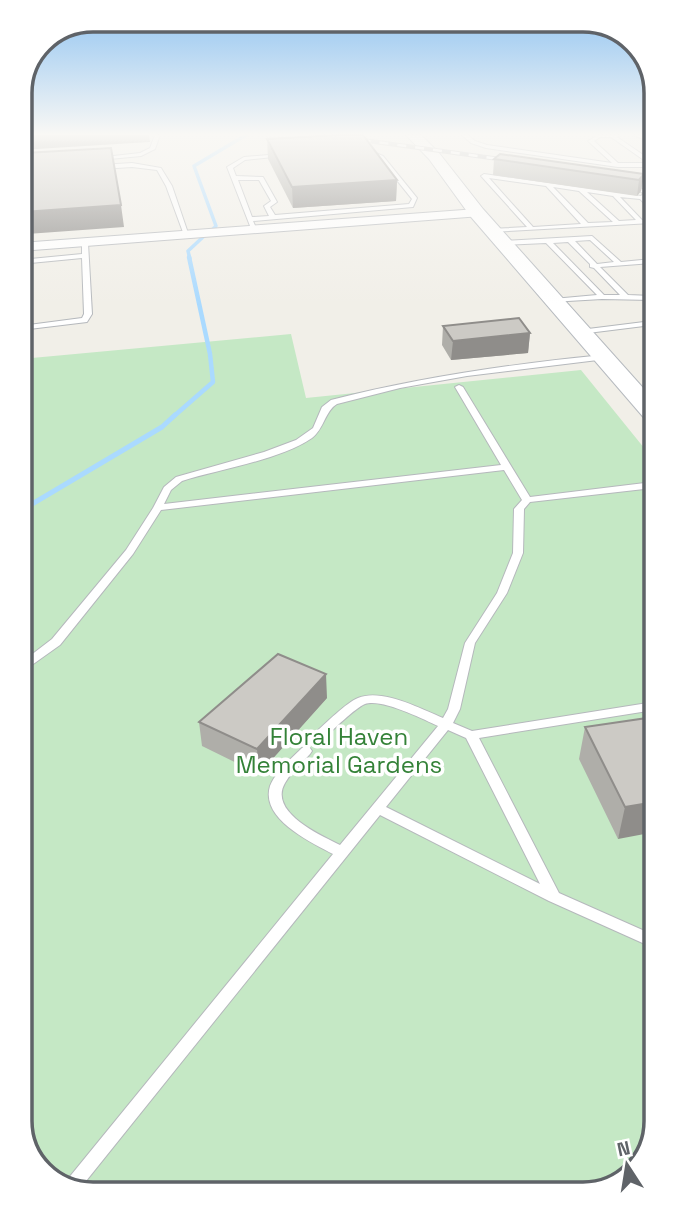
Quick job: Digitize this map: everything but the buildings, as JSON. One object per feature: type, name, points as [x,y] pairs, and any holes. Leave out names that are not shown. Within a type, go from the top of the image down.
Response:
[{"type":"street","points":[[454,192],[477,213]]},
{"type":"street","points":[[461,192],[644,404]]},
{"type":"street","points":[[32,247],[85,249],[252,225],[389,214],[477,213]]},
{"type":"lane","points":[[171,192],[187,235]]},
{"type":"lane","points":[[239,192],[252,225],[273,218],[389,214],[411,206],[415,199],[409,192]]},
{"type":"lane","points":[[268,192],[274,202],[267,206],[273,218]]},
{"type":"lane","points":[[498,192],[532,229]]},
{"type":"lane","points":[[554,192],[587,226]]},
{"type":"lane","points":[[583,192],[620,224]]},
{"type":"lane","points":[[595,192],[642,198]]},
{"type":"lane","points":[[615,195],[641,222]]},
{"type":"lane","points":[[553,221],[559,228]]},
{"type":"lane","points":[[498,237],[532,229],[644,222]]},
{"type":"lane","points":[[569,227],[580,239]]},
{"type":"lane","points":[[498,237],[548,241],[592,237],[620,264]]},
{"type":"lane","points":[[569,239],[626,298]]},
{"type":"lane","points":[[548,241],[602,297]]},
{"type":"lane","points":[[32,260],[85,249],[88,314],[84,320],[32,327]]},
{"type":"lane","points":[[574,268],[644,262]]},
{"type":"lane","points":[[553,301],[602,297],[644,298]]},
{"type":"lane","points":[[580,332],[644,324]]},
{"type":"lane","points":[[32,660],[56,642],[130,552],[167,489],[179,479],[293,445],[312,435],[326,407],[334,402],[431,379],[533,364],[603,358]]},
{"type":"lane","points":[[458,387],[527,500]]},
{"type":"lane","points":[[158,508],[507,467]]},
{"type":"lane","points":[[77,1180],[447,723],[454,709],[470,643],[502,593],[518,554],[519,509],[527,500],[644,486]]},
{"type":"lane","points":[[319,736],[360,701],[374,698],[406,707],[471,734],[644,708]]},
{"type":"lane","points":[[471,734],[554,897]]},
{"type":"lane","points":[[306,751],[276,786],[275,797],[281,812],[293,826],[342,852]]},
{"type":"lane","points":[[379,809],[554,897],[644,938]]},
{"type":"green space","name":"Floral Haven Memorial Gardens","points":[[291,334],[306,398],[581,370],[644,448],[644,1129],[634,1155],[621,1170],[607,1178],[583,1182],[89,1182],[69,1178],[55,1170],[44,1159],[36,1145],[32,1121],[32,358]]},
{"type":"waterway","points":[[203,192],[216,226],[213,229]]},
{"type":"waterway","points":[[190,259],[188,251],[203,237]]},
{"type":"waterway","points":[[173,417],[213,382],[210,354],[189,257]]},
{"type":"waterway","points":[[32,504],[162,427],[175,415]]}]
